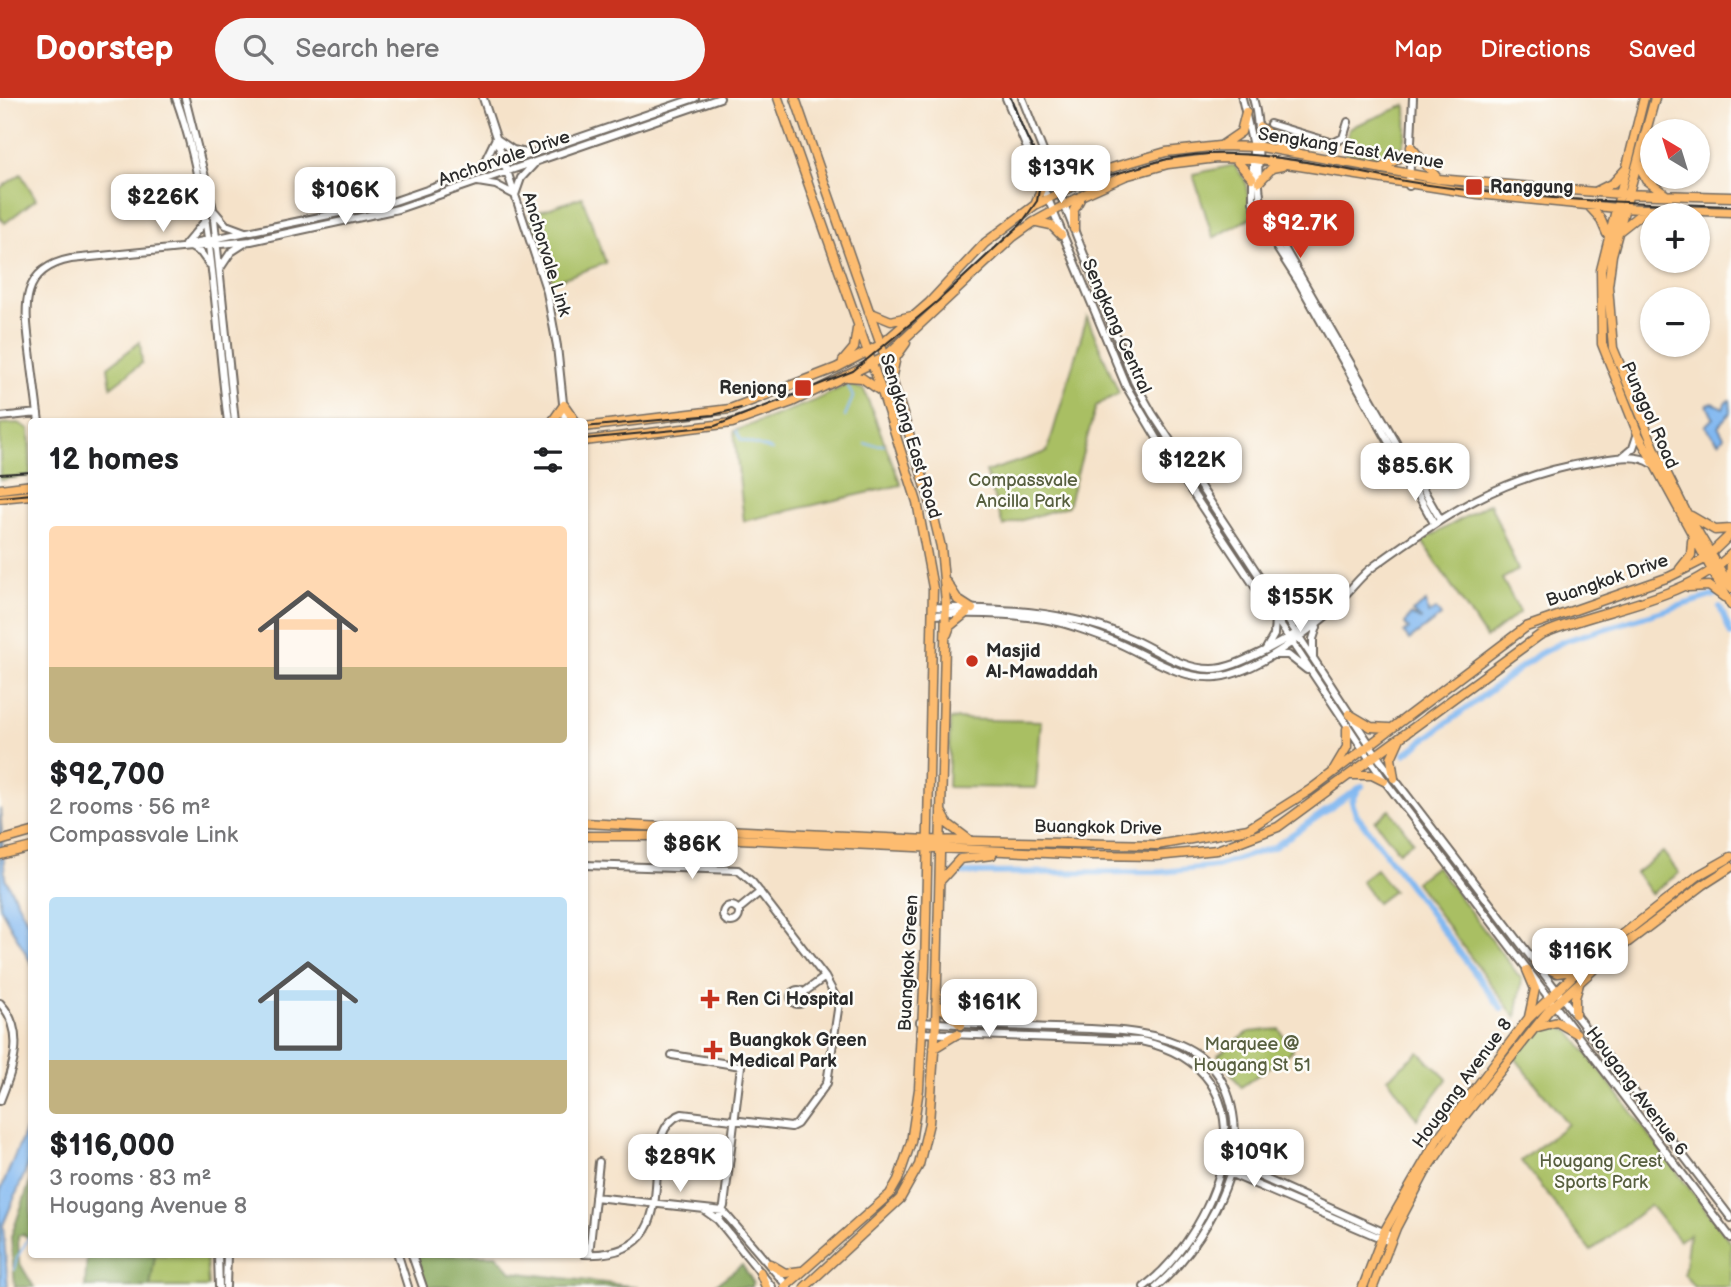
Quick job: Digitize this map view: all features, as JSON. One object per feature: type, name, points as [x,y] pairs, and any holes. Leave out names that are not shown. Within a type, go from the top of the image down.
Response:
[{"type":"main road","points":[[770,98],[779,102]]},
{"type":"main road","name":"Sengkang East Road","points":[[795,98],[885,357],[929,497],[941,547],[946,636],[940,840]]},
{"type":"main road","name":"Punggol Road","points":[[1624,194],[1644,98]]},
{"type":"main road","name":"Punggol Road","points":[[1655,98],[1638,161],[1608,236],[1600,281],[1602,344],[1654,466],[1691,536],[1709,556]]},
{"type":"main road","name":"Sengkang East Road","points":[[779,102],[868,351],[917,502],[934,611],[928,840]]},
{"type":"main road","points":[[1219,146],[1241,132],[1247,111]]},
{"type":"main road","points":[[1260,127],[1273,141],[1292,152]]},
{"type":"main road","name":"Sengkang East Avenue","points":[[588,427],[730,409],[836,368],[880,346],[917,314],[985,243],[1035,205],[1059,191],[1135,159],[1166,152],[1219,146],[1257,147],[1438,179],[1669,197],[1731,197]]},
{"type":"main road","points":[[1376,168],[1395,163],[1411,149],[1438,179]]},
{"type":"main road","points":[[1234,158],[1256,180],[1272,168],[1289,165]]},
{"type":"main road","name":"Sengkang East Avenue","points":[[588,441],[732,423],[792,402],[872,364],[885,357],[997,251],[1034,222],[1115,180],[1157,166],[1234,158],[1409,186],[1640,208]]},
{"type":"main road","points":[[1638,161],[1646,180],[1669,197]]},
{"type":"main road","points":[[1594,192],[1614,183],[1628,166]]},
{"type":"main road","points":[[1035,205],[1042,186]]},
{"type":"main road","points":[[1074,229],[1074,210],[1085,194]]},
{"type":"main road","points":[[1588,205],[1600,218],[1608,236]]},
{"type":"main road","name":"Punggol Road","points":[[1620,208],[1608,286],[1613,348],[1656,452],[1715,568]]},
{"type":"main road","name":"Sengkang East Avenue","points":[[1710,211],[1731,212]]},
{"type":"main road","points":[[1617,233],[1640,214]]},
{"type":"main road","points":[[1034,222],[1051,225],[1061,235]]},
{"type":"main road","points":[[869,312],[891,321],[917,314]]},
{"type":"main road","points":[[836,368],[853,348],[857,323]]},
{"type":"main road","points":[[891,379],[896,357],[911,334]]},
{"type":"main road","points":[[840,378],[862,378],[882,393]]},
{"type":"main road","points":[[555,418],[564,405],[573,418]]},
{"type":"main road","points":[[0,489],[28,486]]},
{"type":"main road","points":[[0,498],[28,495]]},
{"type":"main road","points":[[1686,512],[1714,530],[1731,528]]},
{"type":"main road","name":"Buangkok Drive","points":[[588,822],[928,840],[1157,845],[1248,829],[1265,821],[1328,777],[1527,627],[1669,577],[1709,556],[1731,534]]},
{"type":"main road","points":[[1669,577],[1691,555],[1691,536]]},
{"type":"main road","name":"Buangkok Drive","points":[[588,836],[671,836],[928,850],[1156,856],[1217,850],[1278,827],[1540,635],[1586,616],[1683,588],[1715,568],[1731,554]]},
{"type":"main road","points":[[1730,586],[1731,563]]},
{"type":"main road","points":[[1715,568],[1730,586]]},
{"type":"main road","points":[[1715,568],[1730,603]]},
{"type":"main road","points":[[945,581],[969,611],[950,626],[946,636]]},
{"type":"main road","points":[[1683,588],[1709,586],[1730,603]]},
{"type":"main road","points":[[1349,714],[1371,727],[1392,727]]},
{"type":"main road","points":[[1328,777],[1346,747],[1347,729]]},
{"type":"main road","points":[[1394,778],[1391,758],[1401,736]]},
{"type":"main road","points":[[1351,775],[1372,775],[1384,781]]},
{"type":"main road","points":[[940,809],[948,824],[971,840]]},
{"type":"main road","points":[[909,839],[919,833],[929,820]]},
{"type":"main road","points":[[0,841],[28,833]]},
{"type":"main road","name":"Buangkok Green","points":[[786,1287],[890,1194],[898,1180],[916,1124],[928,840]]},
{"type":"main road","name":"Buangkok Green","points":[[805,1287],[889,1212],[914,1176],[929,1123],[936,1023],[940,840]]},
{"type":"main road","points":[[0,855],[28,848]]},
{"type":"main road","points":[[910,849],[928,868]]},
{"type":"main road","points":[[940,881],[960,859],[1005,851]]},
{"type":"main road","name":"Hougang Avenue 8","points":[[1373,1287],[1387,1237],[1424,1174],[1458,1124],[1532,1031],[1556,989],[1699,875],[1731,856]]},
{"type":"main road","name":"Hougang Avenue 8","points":[[1363,1287],[1451,1118],[1528,1019],[1550,1002],[1562,997],[1703,885],[1731,867]]},
{"type":"main road","points":[[1535,962],[1565,975],[1585,964]]},
{"type":"main road","points":[[1527,970],[1535,989],[1528,1019]]},
{"type":"main road","points":[[1575,1014],[1575,998],[1580,981]]},
{"type":"main road","points":[[936,1003],[961,1025]]},
{"type":"main road","points":[[1532,1031],[1557,1022],[1576,1033]]},
{"type":"main road","points":[[934,1048],[957,1034]]},
{"type":"main road","points":[[770,1264],[785,1273],[804,1270]]},
{"type":"main road","points":[[760,1272],[766,1287]]},
{"type":"main road","points":[[811,1287],[819,1275]]},
{"type":"street","points":[[176,98],[190,142],[206,220],[220,269],[224,335],[234,418]]},
{"type":"street","points":[[184,98],[213,208],[214,241],[211,267],[228,418]]},
{"type":"street","name":"Anchorvale Link","points":[[483,98],[554,322],[565,418]]},
{"type":"street","name":"Anchorvale Drive","points":[[39,418],[25,311],[26,299],[39,276],[60,261],[251,237],[398,209],[477,182],[506,167],[695,98]]},
{"type":"street","name":"Anchorvale Drive","points":[[535,157],[720,98]]},
{"type":"street","name":"Sengkang Central","points":[[1006,98],[1126,386],[1165,453],[1347,729],[1366,748]]},
{"type":"street","name":"Sengkang Central","points":[[1022,98],[1134,381],[1349,714],[1373,758]]},
{"type":"street","points":[[1242,98],[1257,147]]},
{"type":"street","points":[[1253,98],[1260,127],[1253,202],[1261,223],[1437,521]]},
{"type":"street","points":[[1409,186],[1413,98]]},
{"type":"street","points":[[1270,124],[1334,143],[1343,138],[1348,122]]},
{"type":"street","points":[[477,182],[496,185],[515,195],[521,178],[535,157],[513,150],[496,138],[479,172]]},
{"type":"street","name":"Anchorvale Drive","points":[[251,237],[392,202],[479,172],[506,167]]},
{"type":"street","points":[[213,208],[226,225],[251,237],[231,252],[220,269]]},
{"type":"street","points":[[206,220],[184,246],[201,253],[211,267]]},
{"type":"street","points":[[0,417],[38,413]]},
{"type":"street","points":[[1620,458],[1633,448],[1638,433]]},
{"type":"street","points":[[1298,635],[1381,562],[1437,521],[1480,495],[1533,474],[1620,458],[1642,458],[1654,466]]},
{"type":"street","points":[[969,611],[1058,623],[1118,643],[1179,673],[1197,677],[1224,676],[1267,654],[1322,619],[1381,562]]},
{"type":"street","points":[[934,611],[1038,612],[1107,629],[1182,663],[1200,668],[1227,667],[1267,654],[1288,655],[1316,679]]},
{"type":"street","points":[[1283,612],[1294,621],[1308,624]]},
{"type":"street","points":[[1267,654],[1274,635],[1275,618]]},
{"type":"street","points":[[1313,659],[1312,639],[1322,619]]},
{"type":"street","points":[[1087,623],[1095,628],[1096,635]]},
{"type":"street","points":[[1107,629],[1118,643]]},
{"type":"street","name":"Hougang Avenue 6","points":[[1373,758],[1394,778],[1731,1218]]},
{"type":"street","name":"Hougang Avenue 6","points":[[1373,758],[1384,781],[1731,1238]]},
{"type":"street","points":[[588,865],[738,870],[760,892],[825,977],[839,1006],[827,1083],[816,1101],[794,1126],[682,1114],[664,1127],[650,1223],[636,1240],[606,1254],[588,1254]]},
{"type":"street","points":[[738,910],[760,892]]},
{"type":"street","points":[[803,993],[825,977]]},
{"type":"street","points":[[0,1003],[14,1022],[14,1066],[0,1101]]},
{"type":"street","points":[[920,1021],[1141,1032],[1177,1042],[1201,1058],[1227,1094],[1235,1129],[1234,1165],[1194,1245],[1156,1287]]},
{"type":"street","points":[[920,1033],[1125,1040],[1171,1050],[1194,1065],[1217,1094],[1226,1127],[1225,1161],[1182,1250],[1144,1287]]},
{"type":"street","points":[[672,1055],[741,1066],[732,1121],[723,1211],[718,1220]]},
{"type":"street","points":[[1225,1161],[1387,1237]]},
{"type":"street","points":[[588,1247],[599,1162]]},
{"type":"street","points":[[1222,1170],[1387,1237]]},
{"type":"street","points":[[595,1197],[723,1211],[770,1264],[786,1287]]},
{"type":"street","points":[[703,1209],[718,1220],[772,1287]]},
{"type":"street","points":[[218,1258],[219,1287]]},
{"type":"street","points":[[226,1287],[227,1258]]},
{"type":"street","points":[[399,1258],[408,1287]]},
{"type":"street","points":[[413,1258],[423,1287]]},
{"type":"green space","points":[[1406,105],[1405,140],[1393,157],[1345,154],[1349,128]]},
{"type":"green space","points":[[1234,165],[1245,180],[1252,217],[1213,238],[1193,174]]},
{"type":"green space","points":[[21,174],[36,199],[5,223],[0,217],[0,188]]},
{"type":"green space","points":[[582,197],[606,263],[553,282],[529,215]]},
{"type":"green space","name":"Compassvale Ancilla Park","points":[[1087,317],[1119,393],[1096,406],[1068,506],[1003,526],[986,472],[1047,452]]},
{"type":"green space","points":[[140,342],[142,363],[111,387],[108,367]]},
{"type":"green space","points":[[848,384],[864,390],[901,485],[744,521],[734,431],[814,401]]},
{"type":"green space","points":[[19,423],[28,428],[28,476],[0,480],[0,424]]},
{"type":"green space","points":[[1490,503],[1518,570],[1502,579],[1520,612],[1486,638],[1422,541]]},
{"type":"green space","points":[[950,719],[1041,721],[1036,788],[948,787]]},
{"type":"green space","points":[[1390,810],[1413,841],[1399,852],[1375,821]]},
{"type":"green space","points":[[1663,852],[1679,873],[1651,894],[1636,873]]},
{"type":"green space","points":[[1436,866],[1522,980],[1516,1018],[1415,882]]},
{"type":"green space","points":[[1376,869],[1393,891],[1377,903],[1361,881]]},
{"type":"green space","name":"Hougang Crest Sports Park","points":[[1555,1025],[1569,1030],[1731,1243],[1731,1287],[1694,1287],[1684,1274],[1689,1234],[1679,1241],[1650,1205],[1591,1251],[1521,1161],[1568,1124],[1515,1058],[1538,1030]]},
{"type":"green space","name":"Marquee @ Hougang St 51","points":[[1279,1029],[1293,1050],[1241,1087],[1218,1055],[1249,1032]]},
{"type":"green space","points":[[1419,1052],[1447,1079],[1417,1119],[1388,1078]]},
{"type":"green space","points":[[28,1188],[28,1238],[23,1234],[18,1236],[19,1262],[34,1287],[15,1287],[11,1237]]},
{"type":"green space","points":[[87,1258],[155,1258],[150,1287],[85,1287]]},
{"type":"green space","points":[[155,1258],[206,1258],[208,1287],[150,1287]]},
{"type":"green space","points":[[415,1258],[499,1258],[512,1272],[639,1287],[426,1287]]},
{"type":"green space","points":[[742,1265],[753,1282],[752,1287],[712,1287]]},
{"type":"water","points":[[1730,400],[1731,412],[1718,426],[1724,437],[1719,443],[1705,426],[1713,418],[1707,405],[1713,403],[1723,408],[1726,401]]},
{"type":"water","points":[[1426,602],[1428,614],[1436,609],[1441,616],[1409,640],[1404,633],[1409,629],[1405,624],[1410,615],[1422,620],[1412,612]]},
{"type":"water","points":[[0,808],[5,878],[28,922],[28,958],[0,907]]},
{"type":"water","points":[[28,1123],[28,1165],[3,1225],[8,1287],[0,1287],[0,1192]]},
{"type":"waterway","points":[[845,416],[853,397],[848,386]]},
{"type":"waterway","points":[[736,431],[741,440],[772,450]]},
{"type":"waterway","points":[[865,444],[884,445]]},
{"type":"waterway","points":[[1405,754],[1539,654],[1564,641],[1715,595]]},
{"type":"waterway","points":[[1720,607],[1731,634]]},
{"type":"waterway","points":[[955,873],[1162,872],[1217,866],[1274,847],[1362,786]]},
{"type":"waterway","points":[[1358,790],[1352,802],[1356,814],[1502,1009]]},
{"type":"waterway","points":[[14,1270],[17,1258],[28,1239]]},
{"type":"railway","points":[[1011,98],[1025,134],[1037,154],[1055,171],[1080,178],[1106,176],[1180,157],[1235,154],[1284,158],[1405,181],[1504,194],[1731,206]]},
{"type":"railway","points":[[588,439],[715,426],[853,371],[938,301],[1021,224],[1037,201],[1042,173],[1040,156]]},
{"type":"railway","points":[[588,427],[713,415],[741,408]]},
{"type":"railway","points":[[0,474],[28,472]]},
{"type":"railway","points":[[0,497],[28,494]]},
{"type":"place","name":"Ranggung","points":[[1474,187]]},
{"type":"place","name":"Renjong","points":[[803,388]]},
{"type":"place","name":"Masjid Al-Mawaddah","points":[[972,661]]},
{"type":"place","name":"Ren Ci Hospital","points":[[710,999]]},
{"type":"place","name":"Buangkok Green Medical Park","points":[[713,1050]]}]
